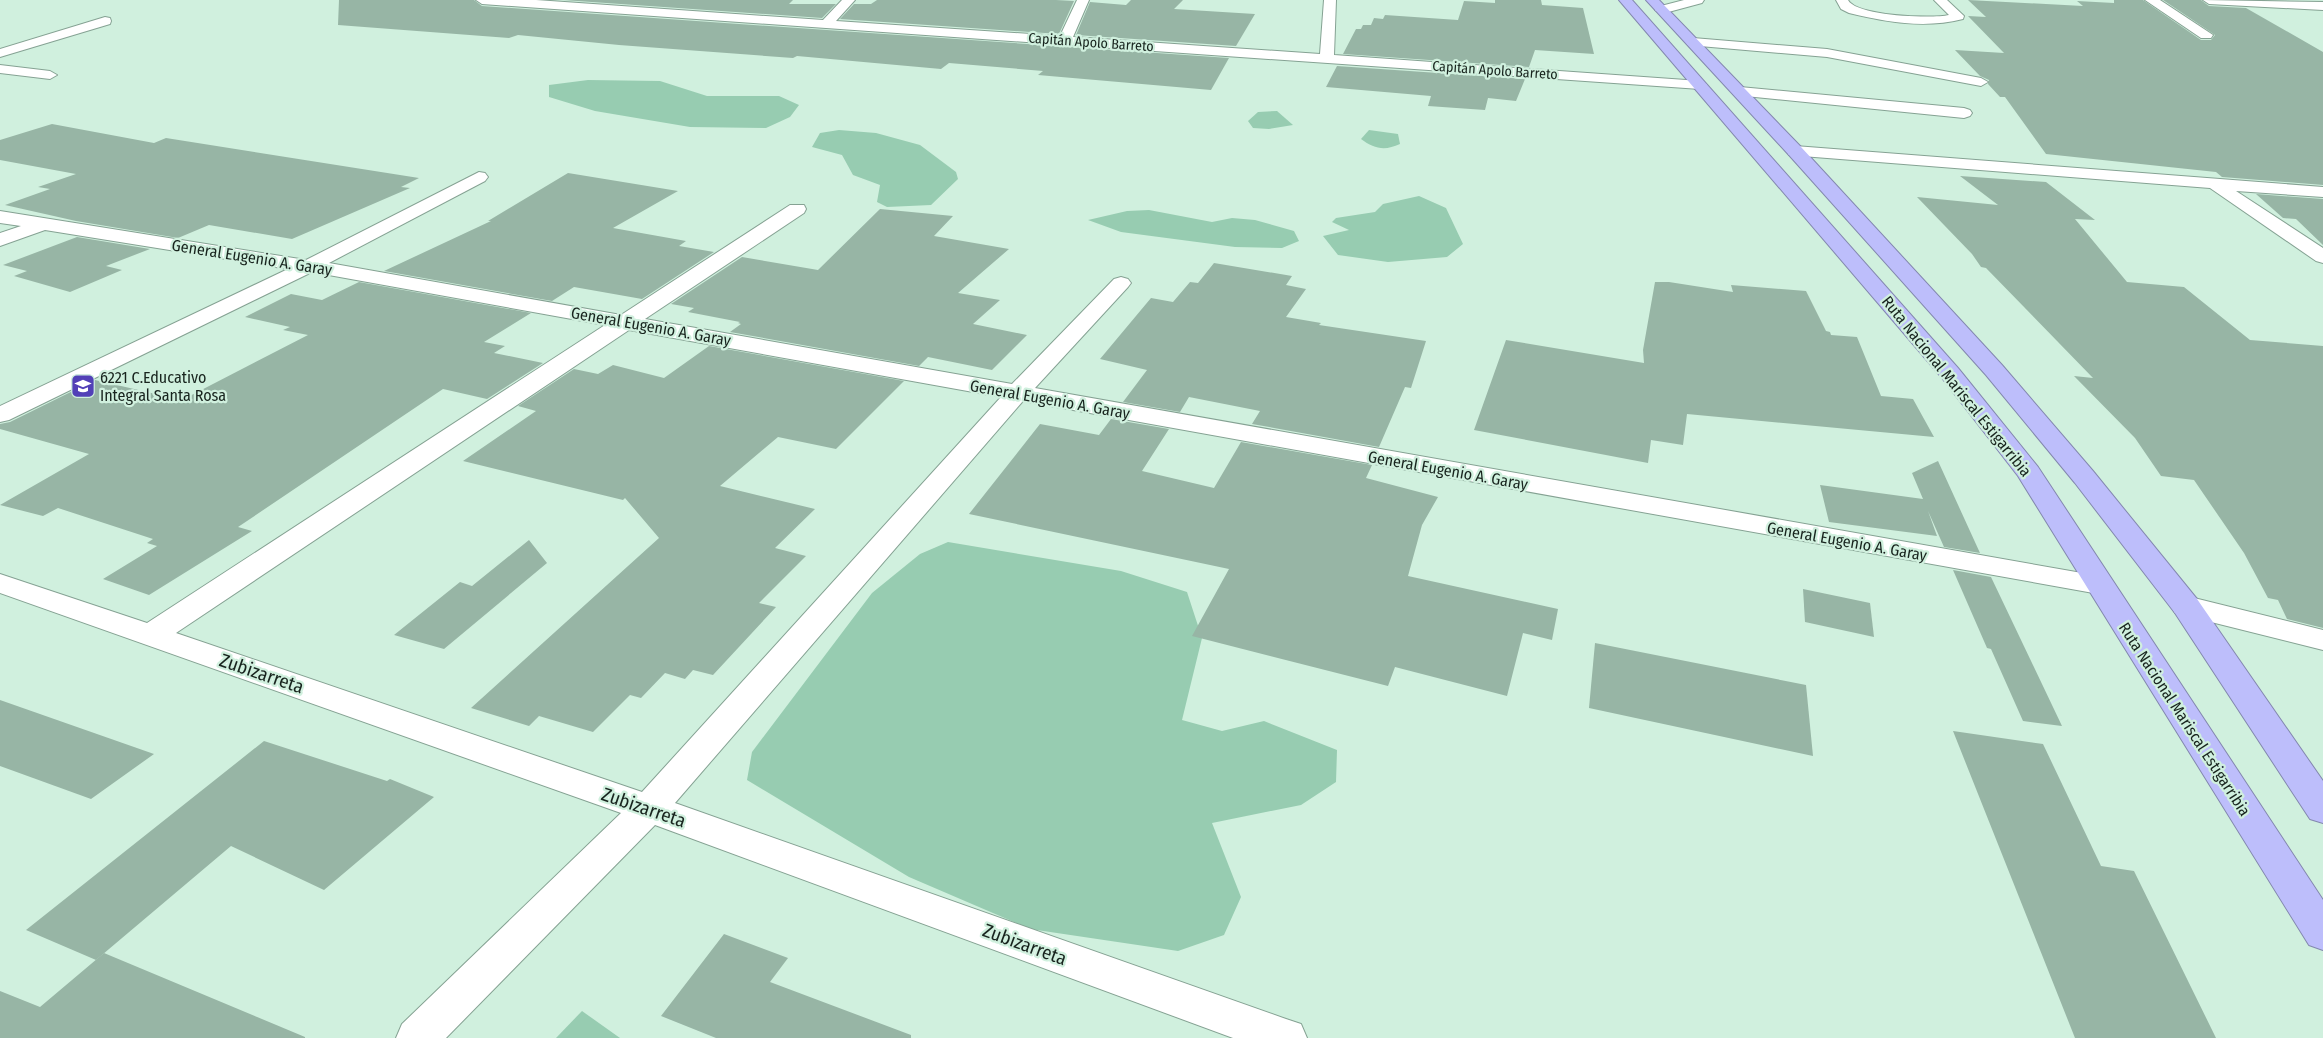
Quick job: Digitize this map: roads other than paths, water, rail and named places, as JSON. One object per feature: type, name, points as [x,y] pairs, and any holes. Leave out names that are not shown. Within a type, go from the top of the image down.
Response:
[{"type":"highway","name":"Ruta Nacional Mariscal Estigarribia","points":[[1625,0],[1950,373],[2029,474],[2098,585],[2323,933]]},
{"type":"highway","name":"Ruta Nacional Mariscal Estigarribia","points":[[1657,5],[1795,151],[1994,370],[2084,476],[2186,606],[2323,809]]},
{"type":"street","name":"Capitán Apolo Barreto","points":[[482,0],[1700,85]]},
{"type":"street","points":[[615,9],[628,0]]},
{"type":"street","points":[[826,24],[849,0]]},
{"type":"street","points":[[1065,40],[1083,0]]},
{"type":"street","points":[[1327,58],[1330,0]]},
{"type":"street","points":[[1657,5],[1698,0]]},
{"type":"street","points":[[1842,0],[1844,6],[1853,10],[1910,21],[1930,22],[1958,16],[1940,0]]},
{"type":"street","points":[[2150,0],[2206,35]]},
{"type":"street","points":[[2209,0],[2323,6]]},
{"type":"street","points":[[0,53],[105,20]]},
{"type":"street","points":[[1692,42],[1827,52],[1981,82]]},
{"type":"street","points":[[0,69],[50,75]]},
{"type":"street","points":[[1740,92],[1964,113]]},
{"type":"street","points":[[1795,151],[2323,192]]},
{"type":"street","points":[[0,415],[310,266],[479,177]]},
{"type":"street","points":[[2214,184],[2323,257]]},
{"type":"street","points":[[151,635],[797,210]]},
{"type":"street","name":"General Eugenio A. Garay","points":[[0,217],[310,266],[2098,585]]},
{"type":"street","points":[[0,240],[42,224]]},
{"type":"street","points":[[417,1038],[650,808],[1018,393],[1121,283]]},
{"type":"street","name":"Zubizarreta","points":[[0,583],[650,808],[1286,1038]]},
{"type":"street","points":[[2186,606],[2323,640]]},
{"type":"place","name":"6221 C.Educativo Integral Santa Rosa","points":[[83,386]]}]
